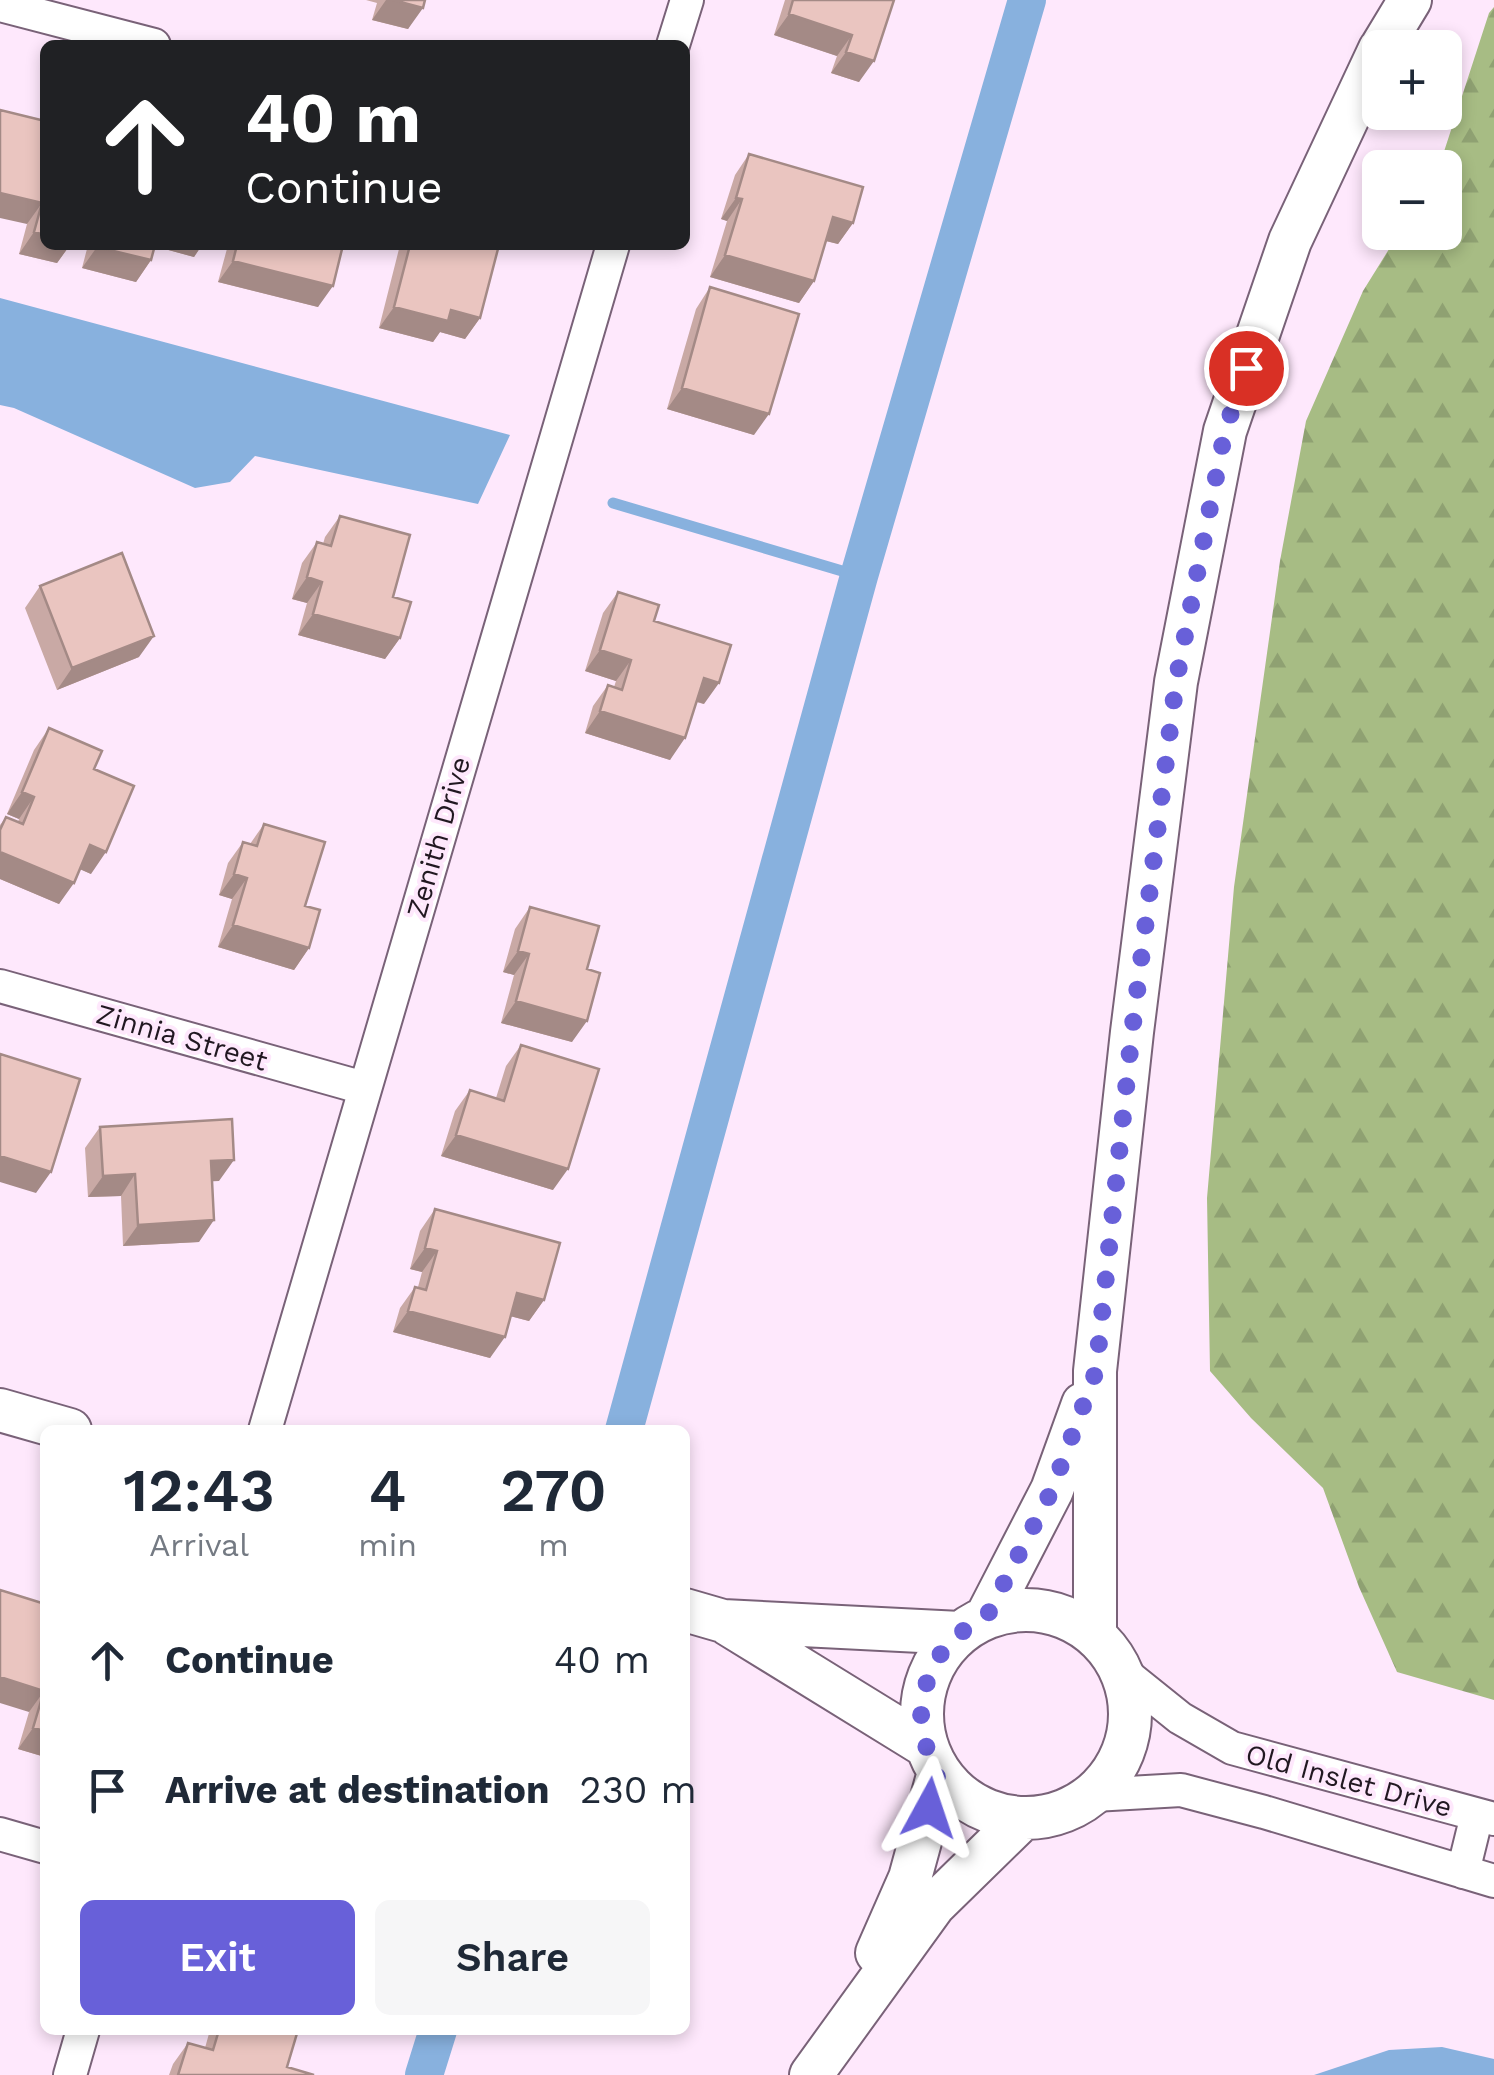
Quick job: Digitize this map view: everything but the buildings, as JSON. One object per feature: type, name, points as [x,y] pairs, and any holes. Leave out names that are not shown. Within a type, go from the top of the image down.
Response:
[{"type":"street","points":[[674,40],[686,0]]},
{"type":"street","points":[[1391,30],[1410,0]]},
{"type":"street","points":[[0,5],[135,40]]},
{"type":"street","points":[[1095,1633],[1096,1371],[1132,1032],[1176,682],[1225,431],[1290,241],[1362,87]]},
{"type":"street","name":"Zenith Drive","points":[[267,1425],[612,250]]},
{"type":"street","name":"Zinnia Street","points":[[0,986],[364,1088]]},
{"type":"street","points":[[847,2023],[910,1878],[932,1759],[921,1716],[925,1687],[938,1657],[974,1624],[1052,1490],[1096,1371]]},
{"type":"street","points":[[0,1410],[52,1425]]},
{"type":"street","points":[[1019,1609],[1074,1620],[1095,1633],[1124,1673],[1131,1704],[1129,1734],[1119,1764],[1094,1795],[1060,1814],[1021,1820],[983,1810],[958,1794],[932,1759],[704,1615],[974,1624],[1019,1609]]},
{"type":"street","name":"Old Inslet Drive","points":[[1094,1795],[1181,1790],[1479,1877],[1485,1817],[1232,1748],[1180,1718],[1124,1673]]},
{"type":"street","points":[[811,2075],[934,1904],[1021,1820]]},
{"type":"street","points":[[0,1834],[40,1846]]},
{"type":"street","points":[[70,2075],[82,2035]]},
{"type":"green space","points":[[1494,7],[1494,1700],[1397,1672],[1359,1587],[1323,1488],[1251,1418],[1210,1371],[1207,1198],[1234,887],[1280,561],[1306,421],[1363,291],[1388,250],[1462,250],[1462,150],[1445,150],[1451,130],[1462,130],[1462,96]]},
{"type":"water","points":[[0,298],[510,435],[478,504],[255,456],[230,482],[195,488],[0,405]]},
{"type":"water","points":[[1442,2047],[1494,2059],[1494,2075],[1314,2075],[1389,2050]]},
{"type":"waterway","points":[[625,1425],[859,576],[1027,0]]},
{"type":"waterway","points":[[613,503],[859,576]]},
{"type":"waterway","points":[[424,2075],[436,2035]]},
{"type":"route","points":[[929,1808],[938,1772],[926,1746],[921,1716],[925,1687],[938,1657],[960,1633],[987,1616],[1052,1490],[1096,1371],[1132,1032],[1176,682],[1225,431],[1246,368]]}]
